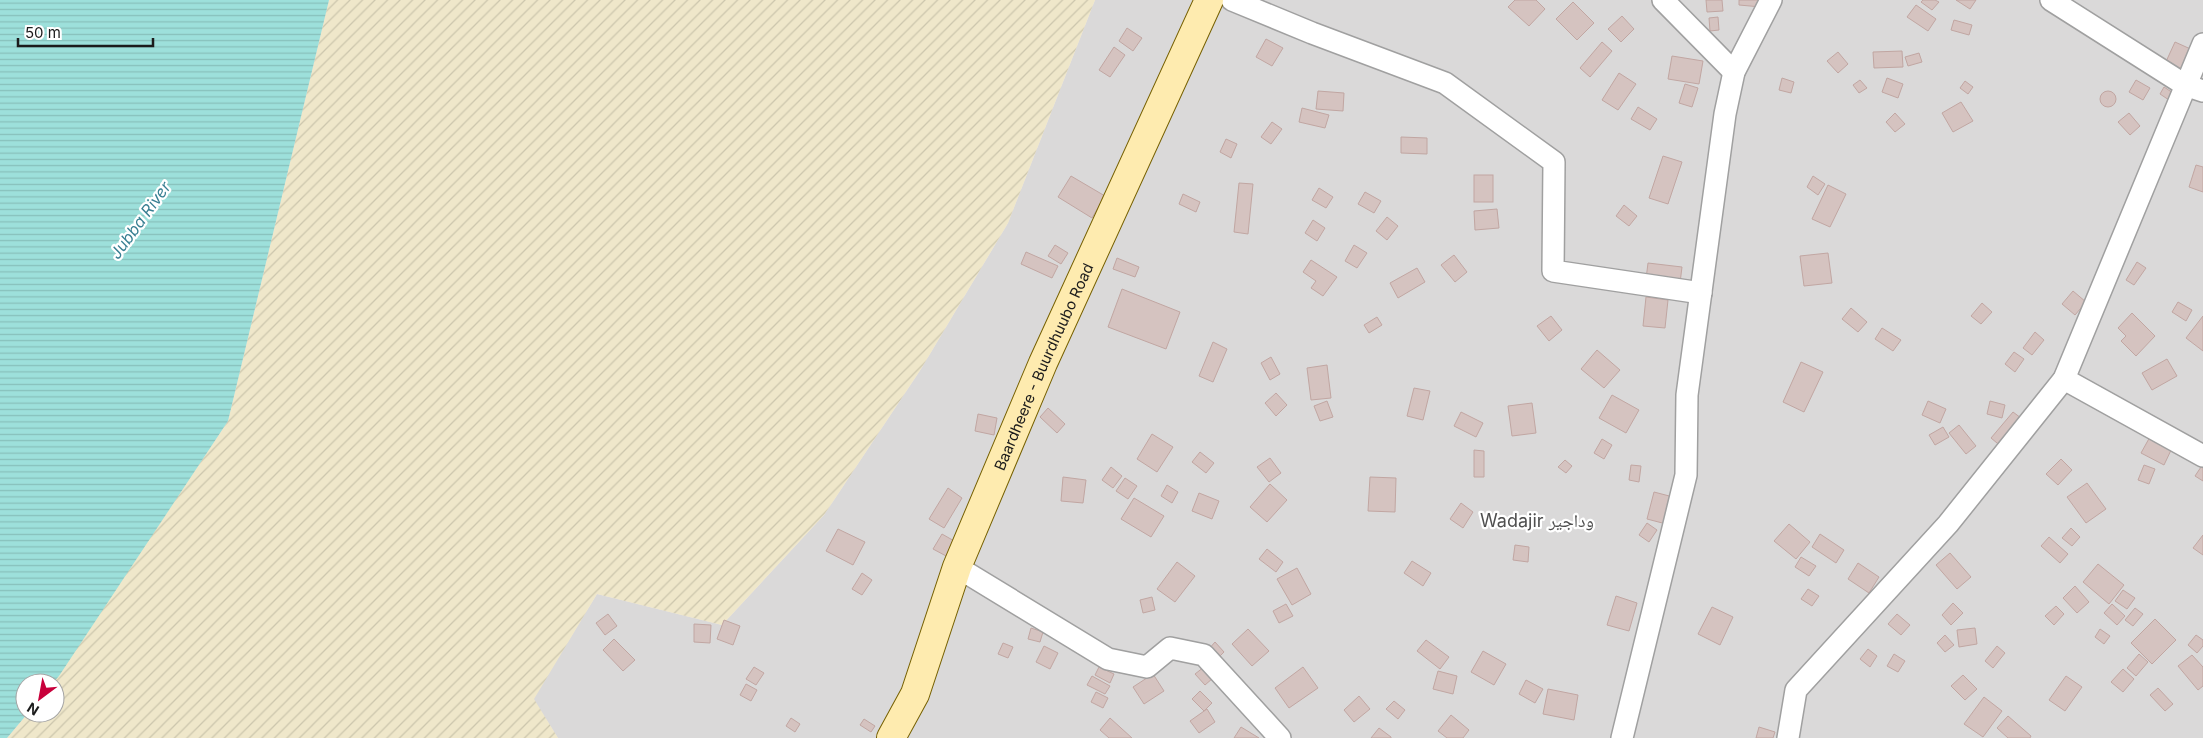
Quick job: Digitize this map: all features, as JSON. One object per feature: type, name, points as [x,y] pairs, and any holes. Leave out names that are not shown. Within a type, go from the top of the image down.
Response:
[{"type":"main road","name":"Baardheere - Buurdhuubo Road","points":[[891,738],[915,694],[958,567],[1042,363],[1209,0]]},
{"type":"street","points":[[1232,0],[1312,33],[1444,83],[1554,162],[1553,271],[1702,294]]},
{"type":"street","points":[[1663,0],[1734,72]]},
{"type":"street","points":[[1622,738],[1686,475],[1687,395],[1725,114],[1734,72],[1771,0]]},
{"type":"street","points":[[2051,0],[2194,88]]},
{"type":"street","points":[[1788,738],[1796,690],[1948,524],[2064,379],[2194,88],[2203,44]]},
{"type":"street","points":[[2064,379],[2203,456]]},
{"type":"street","points":[[958,567],[1108,659],[1147,667],[1170,648],[1204,655],[1280,738]]},
{"type":"shaded area","points":[[329,0],[1095,0],[1008,223],[921,369],[824,515],[722,625],[597,594],[534,699],[558,738],[7,738],[20,723],[65,723],[65,673],[60,673],[228,421]]},
{"type":"shaded area","points":[[1095,0],[2203,0],[2203,738],[558,738],[533,699],[597,594],[722,625],[824,515],[921,369],[1008,223]]},
{"type":"water","name":"Jubba River","points":[[0,0],[329,0],[228,421],[61,673],[15,673],[15,723],[20,723],[7,738],[0,738]]},
{"type":"building","points":[[1515,0],[1536,0],[1545,9],[1529,26],[1508,7]]},
{"type":"building","points":[[1706,0],[1722,0],[1723,11],[1707,12]]},
{"type":"building","points":[[1739,0],[1761,0],[1761,7],[1739,5]]},
{"type":"building","points":[[1923,0],[1939,2],[1932,10],[1921,2]]},
{"type":"building","points":[[1956,0],[1976,0],[1970,9]]},
{"type":"building","points":[[1573,2],[1594,23],[1577,40],[1556,19]]},
{"type":"building","points":[[1916,5],[1936,19],[1928,31],[1907,17]]},
{"type":"building","points":[[1622,16],[1634,29],[1621,42],[1608,29]]},
{"type":"building","points":[[1718,17],[1719,30],[1710,31],[1709,18]]},
{"type":"building","points":[[1954,20],[1972,25],[1969,35],[1951,30]]},
{"type":"building","points":[[1127,28],[1142,38],[1133,51],[1119,41]]},
{"type":"building","points":[[1266,39],[1283,48],[1272,66],[1256,57]]},
{"type":"building","points":[[1602,42],[1612,51],[1590,77],[1580,68]]},
{"type":"building","points":[[2175,42],[2195,51],[2183,75],[2164,66]]},
{"type":"building","points":[[1114,47],[1125,55],[1110,77],[1099,70]]},
{"type":"building","points":[[1902,51],[1903,67],[1874,68],[1873,52]]},
{"type":"building","points":[[1838,52],[1848,64],[1838,73],[1827,61]]},
{"type":"building","points":[[1919,53],[1922,62],[1908,66],[1905,57]]},
{"type":"building","points":[[1672,56],[1703,61],[1699,84],[1668,79]]},
{"type":"building","points":[[1619,73],[1636,84],[1618,110],[1602,100]]},
{"type":"building","points":[[1782,78],[1794,82],[1791,93],[1779,90]]},
{"type":"building","points":[[1887,78],[1903,84],[1898,98],[1882,92]]},
{"type":"building","points":[[1860,80],[1867,88],[1859,93],[1853,85]]},
{"type":"building","points":[[2136,80],[2150,88],[2143,100],[2129,92]]},
{"type":"building","points":[[1965,81],[1973,87],[1968,94],[1960,88]]},
{"type":"building","points":[[1685,84],[1698,88],[1692,107],[1679,103]]},
{"type":"building","points":[[2164,87],[2173,93],[2169,100],[2160,94]]},
{"type":"building","points":[[1318,91],[1344,93],[1343,111],[1316,109]]},
{"type":"building","points":[[2108,91],[2116,99],[2108,107],[2100,99]]},
{"type":"building","points":[[1961,102],[1973,121],[1953,132],[1942,113]]},
{"type":"building","points":[[1638,107],[1657,119],[1650,130],[1631,119]]},
{"type":"building","points":[[1302,108],[1329,115],[1325,128],[1299,122]]},
{"type":"building","points":[[1895,113],[1905,124],[1895,132],[1886,122]]},
{"type":"building","points":[[2129,113],[2140,126],[2130,135],[2118,122]]},
{"type":"building","points":[[1272,122],[1282,129],[1271,144],[1261,137]]},
{"type":"building","points":[[1401,137],[1427,138],[1427,154],[1401,153]]},
{"type":"building","points":[[1226,139],[1237,144],[1231,158],[1220,152]]},
{"type":"building","points":[[1663,156],[1682,162],[1668,204],[1649,198]]},
{"type":"building","points":[[2196,165],[2203,167],[2203,192],[2189,187]]},
{"type":"building","points":[[1474,175],[1493,175],[1493,202],[1474,202]]},
{"type":"building","points":[[1071,176],[1105,196],[1092,218],[1058,197]]},
{"type":"building","points":[[1813,176],[1825,184],[1818,195],[1807,187]]},
{"type":"building","points":[[1239,183],[1253,184],[1248,234],[1234,232]]},
{"type":"building","points":[[1828,185],[1846,194],[1830,227],[1812,219]]},
{"type":"building","points":[[1319,188],[1333,197],[1326,208],[1312,200]]},
{"type":"building","points":[[1365,192],[1381,201],[1374,213],[1358,204]]},
{"type":"building","points":[[1183,194],[1200,202],[1196,212],[1179,204]]},
{"type":"building","points":[[1624,205],[1637,216],[1629,226],[1616,216]]},
{"type":"building","points":[[1497,209],[1499,228],[1475,230],[1474,211]]},
{"type":"building","points":[[1387,217],[1398,226],[1387,240],[1376,231]]},
{"type":"building","points":[[1313,220],[1325,228],[1317,241],[1305,233]]},
{"type":"building","points":[[1055,245],[1068,253],[1061,264],[1048,256]]},
{"type":"building","points":[[1354,245],[1367,253],[1357,268],[1345,261]]},
{"type":"building","points":[[1026,252],[1058,266],[1052,278],[1021,264]]},
{"type":"building","points":[[1828,253],[1832,283],[1804,286],[1800,256]]},
{"type":"building","points":[[1454,255],[1467,272],[1455,282],[1441,265]]},
{"type":"building","points":[[1117,258],[1139,267],[1135,277],[1113,269]]},
{"type":"building","points":[[1311,260],[1337,277],[1323,296],[1311,288],[1316,281],[1303,272]]},
{"type":"building","points":[[2137,262],[2146,268],[2134,285],[2126,280]]},
{"type":"building","points":[[1648,263],[1682,267],[1680,283],[1646,279]]},
{"type":"building","points":[[1417,268],[1425,282],[1398,298],[1390,283]]},
{"type":"building","points":[[1122,289],[1180,312],[1166,349],[1108,327]]},
{"type":"building","points":[[2073,291],[2086,302],[2075,315],[2062,304]]},
{"type":"building","points":[[1646,297],[1668,300],[1665,328],[1643,326]]},
{"type":"building","points":[[2178,302],[2192,310],[2186,321],[2172,312]]},
{"type":"building","points":[[1982,303],[1992,312],[1981,324],[1971,316]]},
{"type":"building","points":[[1851,308],[1867,322],[1858,332],[1842,319]]},
{"type":"building","points":[[2132,313],[2155,336],[2136,356],[2121,341],[2126,336],[2118,328]]},
{"type":"building","points":[[1551,316],[1562,330],[1549,341],[1537,326]]},
{"type":"building","points":[[2203,316],[2203,351],[2186,338]]},
{"type":"building","points":[[1377,317],[1382,325],[1369,333],[1364,325]]},
{"type":"building","points":[[1882,328],[1901,340],[1893,351],[1875,339]]},
{"type":"building","points":[[2035,332],[2044,340],[2032,355],[2023,348]]},
{"type":"building","points":[[1213,342],[1227,349],[1213,382],[1199,376]]},
{"type":"building","points":[[1597,350],[1620,370],[1604,388],[1581,369]]},
{"type":"building","points":[[2014,352],[2024,359],[2015,372],[2005,364]]},
{"type":"building","points":[[1271,357],[1280,374],[1270,380],[1261,363]]},
{"type":"building","points":[[2167,359],[2177,376],[2152,390],[2142,373]]},
{"type":"building","points":[[1801,362],[1823,372],[1804,412],[1783,402]]},
{"type":"building","points":[[1327,365],[1331,398],[1311,400],[1307,368]]},
{"type":"building","points":[[1414,388],[1430,391],[1423,420],[1407,416]]},
{"type":"building","points":[[1276,393],[1287,405],[1276,416],[1265,403]]},
{"type":"building","points":[[1612,395],[1639,410],[1626,433],[1599,418]]},
{"type":"building","points":[[1327,401],[1333,417],[1320,421],[1314,406]]},
{"type":"building","points":[[1928,401],[1946,409],[1940,423],[1922,415]]},
{"type":"building","points":[[1990,401],[2005,405],[2002,418],[1987,414]]},
{"type":"building","points":[[1532,403],[1536,433],[1512,436],[1508,406]]},
{"type":"building","points":[[1048,408],[1065,424],[1057,433],[1040,417]]},
{"type":"building","points":[[1461,412],[1483,423],[1476,437],[1454,426]]},
{"type":"building","points":[[2013,412],[2025,421],[2003,448],[1991,438]]},
{"type":"building","points":[[978,414],[997,418],[994,435],[975,431]]},
{"type":"building","points":[[1959,425],[1976,446],[1966,454],[1949,433]]},
{"type":"building","points":[[1943,427],[1949,437],[1935,445],[1929,435]]},
{"type":"building","points":[[1152,434],[1173,447],[1157,472],[1137,459]]},
{"type":"building","points":[[2151,435],[2173,446],[2164,465],[2141,453]]},
{"type":"building","points":[[1602,439],[1612,445],[1604,459],[1594,453]]},
{"type":"building","points":[[1474,450],[1484,451],[1484,477],[1474,477]]},
{"type":"building","points":[[1200,452],[1214,463],[1206,473],[1192,462]]},
{"type":"building","points":[[1270,458],[1281,473],[1269,482],[1257,467]]},
{"type":"building","points":[[2061,459],[2072,470],[2058,485],[2046,474]]},
{"type":"building","points":[[1565,460],[1572,466],[1566,473],[1558,467]]},
{"type":"building","points":[[1631,465],[1641,466],[1639,482],[1629,480]]},
{"type":"building","points":[[2144,465],[2155,469],[2149,484],[2138,480]]},
{"type":"building","points":[[1111,467],[1122,476],[1113,488],[1102,480]]},
{"type":"building","points":[[2201,467],[2203,468],[2203,481],[2195,476]]},
{"type":"building","points":[[1063,477],[1086,480],[1083,503],[1061,501]]},
{"type":"building","points":[[1370,477],[1396,478],[1395,512],[1368,511]]},
{"type":"building","points":[[1125,478],[1137,486],[1128,499],[1116,491]]},
{"type":"building","points":[[2087,483],[2106,509],[2086,523],[2067,497]]},
{"type":"building","points":[[1270,484],[1287,500],[1267,522],[1250,507]]},
{"type":"building","points":[[1167,485],[1178,492],[1172,503],[1161,496]]},
{"type":"building","points":[[948,488],[962,498],[944,528],[929,519]]},
{"type":"building","points":[[1654,492],[1677,498],[1670,525],[1647,519]]},
{"type":"building","points":[[1199,493],[1219,501],[1212,519],[1192,511]]},
{"type":"building","points":[[1134,498],[1164,516],[1151,537],[1121,519]]},
{"type":"building","points":[[1461,503],[1473,512],[1463,528],[1450,519]]},
{"type":"building","points":[[1647,523],[1657,530],[1649,542],[1639,535]]},
{"type":"building","points":[[1789,524],[1810,542],[1796,559],[1774,541]]},
{"type":"building","points":[[2071,528],[2080,537],[2072,546],[2062,538]]},
{"type":"building","points":[[838,529],[865,542],[853,565],[826,551]]},
{"type":"building","points":[[942,534],[956,542],[948,557],[933,549]]},
{"type":"building","points":[[1820,534],[1844,550],[1836,563],[1812,547]]},
{"type":"building","points":[[2203,535],[2203,555],[2193,548]]},
{"type":"building","points":[[2049,537],[2068,554],[2060,563],[2041,546]]},
{"type":"building","points":[[1515,545],[1529,547],[1528,562],[1513,560]]},
{"type":"building","points":[[1267,549],[1283,562],[1276,572],[1259,559]]},
{"type":"building","points":[[1950,553],[1971,577],[1957,589],[1936,565]]},
{"type":"building","points":[[1801,557],[1816,566],[1809,576],[1795,567]]},
{"type":"building","points":[[1412,561],[1431,573],[1423,586],[1404,573]]},
{"type":"building","points":[[1177,562],[1195,576],[1175,602],[1157,589]]},
{"type":"building","points":[[1858,563],[1879,577],[1869,593],[1848,579]]},
{"type":"building","points":[[2098,564],[2124,585],[2109,604],[2083,582]]},
{"type":"building","points":[[1297,568],[1311,594],[1292,605],[1277,579]]},
{"type":"building","points":[[862,573],[872,580],[862,595],[852,589]]},
{"type":"building","points":[[2075,586],[2089,602],[2077,613],[2063,598]]},
{"type":"building","points":[[1808,589],[1819,596],[1812,606],[1801,599]]},
{"type":"building","points":[[2123,590],[2135,598],[2127,609],[2115,601]]},
{"type":"building","points":[[1616,596],[1637,603],[1629,631],[1607,625]]},
{"type":"building","points":[[1152,597],[1155,610],[1143,613],[1140,600]]},
{"type":"building","points":[[1953,603],[1963,613],[1951,625],[1942,615]]},
{"type":"building","points":[[1286,604],[1293,616],[1279,623],[1273,611]]},
{"type":"building","points":[[2112,604],[2125,616],[2117,625],[2104,613]]},
{"type":"building","points":[[2056,606],[2064,614],[2054,625],[2045,616]]},
{"type":"building","points":[[1712,607],[1733,617],[1720,645],[1698,634]]},
{"type":"building","points":[[2135,608],[2143,614],[2133,626],[2125,620]]},
{"type":"building","points":[[608,614],[617,626],[605,635],[596,623]]},
{"type":"building","points":[[1897,614],[1910,625],[1901,635],[1888,624]]},
{"type":"building","points":[[2155,619],[2176,640],[2152,664],[2131,643]]},
{"type":"building","points":[[724,620],[740,626],[733,645],[717,639]]},
{"type":"building","points":[[694,624],[711,625],[710,643],[694,642]]},
{"type":"building","points":[[1031,628],[1043,632],[1040,642],[1028,639]]},
{"type":"building","points":[[1975,628],[1977,644],[1959,647],[1957,630]]},
{"type":"building","points":[[1248,629],[1269,651],[1252,666],[1232,644]]},
{"type":"building","points":[[2100,629],[2110,636],[2104,644],[2095,637]]},
{"type":"building","points":[[1945,635],[1954,645],[1945,652],[1937,643]]},
{"type":"building","points":[[2196,635],[2203,640],[2203,646],[2197,653],[2188,645]]},
{"type":"building","points":[[614,639],[635,660],[623,671],[603,650]]},
{"type":"building","points":[[1426,640],[1449,657],[1440,669],[1417,651]]},
{"type":"building","points":[[1215,642],[1224,652],[1217,659],[1208,650]]},
{"type":"building","points":[[1003,643],[1013,647],[1008,658],[998,654]]},
{"type":"building","points":[[1044,646],[1058,653],[1050,669],[1036,662]]},
{"type":"building","points":[[1997,646],[2005,653],[1993,668],[1985,661]]},
{"type":"building","points":[[1868,649],[1877,656],[1870,667],[1860,659]]},
{"type":"building","points":[[1483,651],[1506,664],[1494,685],[1471,672]]},
{"type":"building","points":[[1894,654],[1905,661],[1898,672],[1887,666]]},
{"type":"building","points":[[2139,654],[2148,662],[2136,676],[2127,668]]},
{"type":"building","points":[[2192,655],[2203,667],[2203,686],[2198,690],[2178,666]]},
{"type":"building","points":[[754,667],[764,673],[756,685],[746,679]]},
{"type":"building","points":[[1099,667],[1114,674],[1110,683],[1095,675]]},
{"type":"building","points":[[1204,667],[1213,678],[1205,685],[1195,674]]},
{"type":"building","points":[[1303,667],[1318,688],[1289,708],[1275,688]]},
{"type":"building","points":[[2123,669],[2134,679],[2123,692],[2111,682]]},
{"type":"building","points":[[1438,671],[1457,676],[1453,694],[1433,689]]},
{"type":"building","points":[[1153,674],[1164,691],[1144,704],[1133,687]]},
{"type":"building","points":[[1963,675],[1977,689],[1965,700],[1951,686]]},
{"type":"building","points":[[1092,676],[1110,686],[1105,694],[1087,685]]},
{"type":"building","points":[[2066,676],[2082,687],[2065,711],[2049,700]]},
{"type":"building","points":[[1526,680],[1543,689],[1535,703],[1519,694]]},
{"type":"building","points":[[746,684],[757,690],[751,701],[740,695]]},
{"type":"building","points":[[2158,688],[2173,704],[2165,711],[2150,695]]},
{"type":"building","points":[[1548,689],[1578,695],[1574,720],[1543,714]]},
{"type":"building","points":[[1200,691],[1212,703],[1204,711],[1192,699]]},
{"type":"building","points":[[1096,692],[1108,698],[1103,708],[1091,702]]},
{"type":"building","points":[[1359,696],[1370,709],[1354,722],[1344,710]]},
{"type":"building","points":[[1984,697],[2002,711],[1983,737],[1964,724]]},
{"type":"building","points":[[1394,701],[1405,710],[1398,719],[1386,709]]},
{"type":"building","points":[[1207,709],[1215,722],[1199,733],[1190,721]]},
{"type":"building","points":[[1451,715],[1469,730],[1463,738],[1447,738],[1438,731]]},
{"type":"building","points":[[2008,716],[2031,736],[2030,738],[2008,738],[1997,728]]},
{"type":"building","points":[[791,718],[800,724],[795,732],[786,726]]},
{"type":"building","points":[[1110,718],[1132,738],[1109,738],[1100,730]]},
{"type":"building","points":[[864,719],[875,726],[871,732],[860,725]]},
{"type":"building","points":[[1241,727],[1259,738],[1234,738]]},
{"type":"building","points":[[1759,727],[1775,732],[1773,738],[1756,738]]},
{"type":"building","points":[[1379,728],[1391,737],[1391,738],[1371,738]]},
{"type":"district","name":"Wadajir وداجير","points":[[1537,520]]}]
